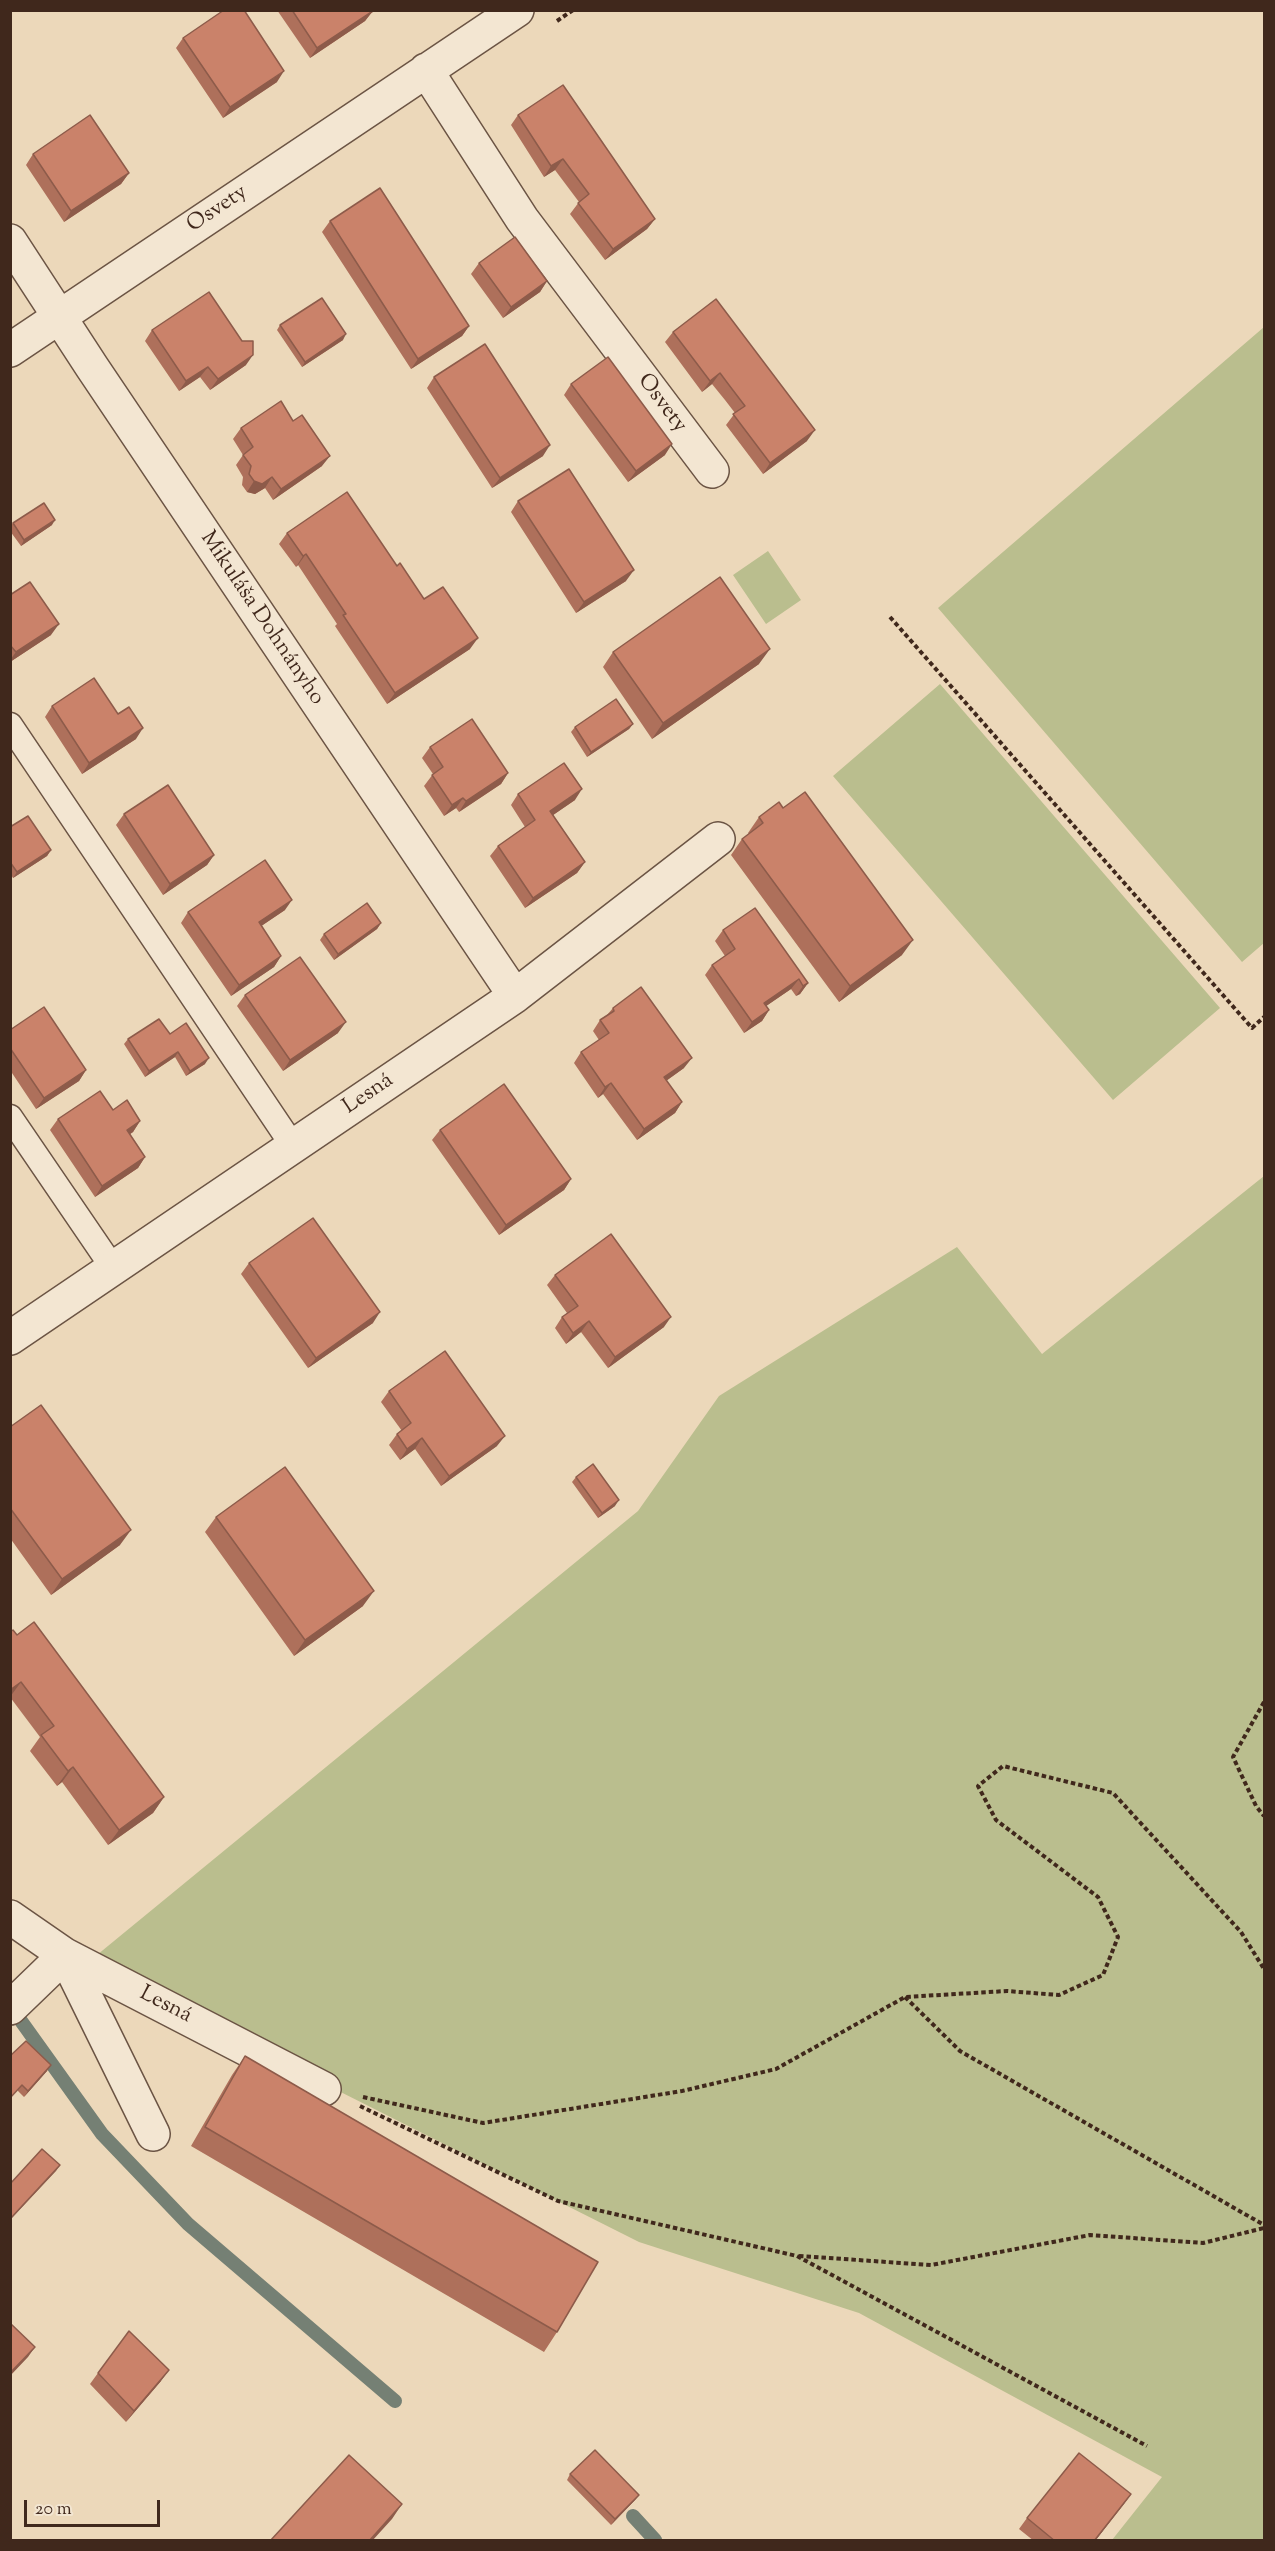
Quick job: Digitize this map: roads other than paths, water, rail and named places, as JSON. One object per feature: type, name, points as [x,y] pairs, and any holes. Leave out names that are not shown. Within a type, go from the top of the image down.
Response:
[{"type":"street","name":"Osvety","points":[[10,350],[518,10]]},
{"type":"street","name":"Osvety","points":[[426,70],[522,219],[712,471]]},
{"type":"street","name":"Mikuláša Dohnányho","points":[[10,241],[514,996]]},
{"type":"street","name":"Lesná","points":[[10,1338],[514,996],[718,838]]},
{"type":"street","name":"Lesná","points":[[10,1917],[65,1954],[324,2088]]},
{"type":"street","points":[[19,2000],[65,1954],[153,2134]]},
{"type":"lane","points":[[10,725],[293,1146]]},
{"type":"lane","points":[[10,1117],[113,1268]]},
{"type":"waterway","points":[[11,2007],[102,2134],[188,2224],[395,2401]]},
{"type":"waterway","points":[[633,2516],[655,2540]]}]
